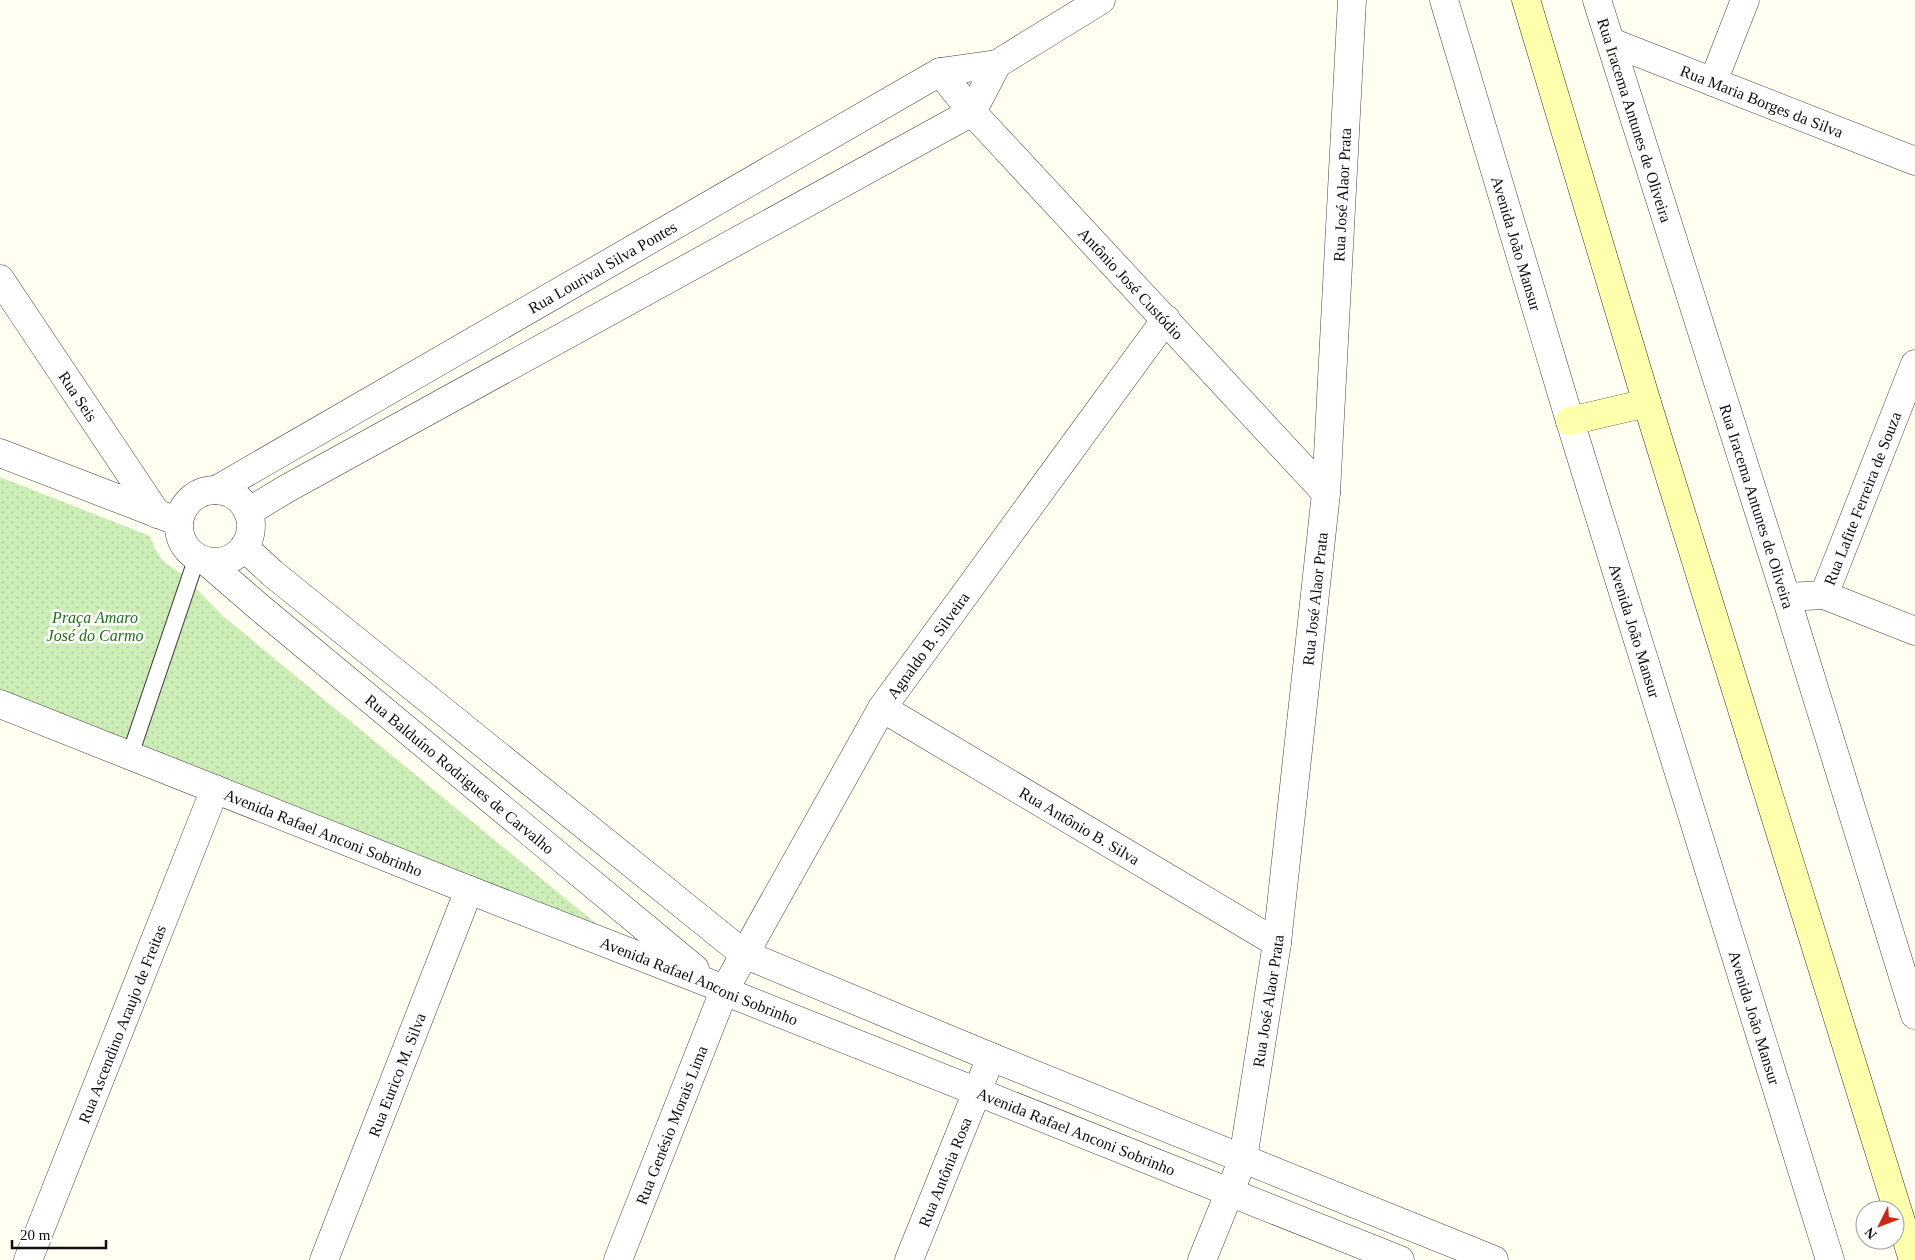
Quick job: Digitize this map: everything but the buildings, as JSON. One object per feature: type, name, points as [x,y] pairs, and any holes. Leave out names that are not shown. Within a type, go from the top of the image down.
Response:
[{"type":"main road","points":[[1526,0],[1647,403],[1913,1260]]},
{"type":"main road","points":[[1570,421],[1647,403]]},
{"type":"street","name":"Rua Lourival Silva Pontes","points":[[216,490],[940,72],[997,64],[1101,0]]},
{"type":"street","name":"Rua José Alaor Prata","points":[[1202,1260],[1243,1159],[1277,943],[1326,493],[1352,0]]},
{"type":"street","name":"Avenida João Mansur","points":[[1444,0],[1570,421],[1830,1260]]},
{"type":"street","name":"Rua Iracema Antunes de Oliveira","points":[[1597,0],[1786,597],[1915,1015]]},
{"type":"street","points":[[1713,82],[1746,0]]},
{"type":"street","name":"Rua Maria Borges da Silva","points":[[1611,42],[1915,161]]},
{"type":"street","points":[[248,512],[286,489],[972,112],[997,64]]},
{"type":"street","name":"Antônio José Custódio","points":[[940,72],[972,112],[1326,493]]},
{"type":"street","name":"Rua Seis","points":[[0,279],[168,518]]},
{"type":"street","name":"Agnaldo B. Silveira","points":[[719,988],[744,954],[882,708],[1166,320]]},
{"type":"street","name":"Rua Lafite Ferreira de Souza","points":[[1786,597],[1824,595],[1915,364]]},
{"type":"street","points":[[0,452],[168,518],[186,548],[202,559],[221,562],[234,557],[244,548],[249,536],[248,512],[240,501],[229,493],[216,490],[205,491],[195,496],[181,512],[168,518]]},
{"type":"street","points":[[244,548],[272,573],[744,954],[991,1057],[1494,1260]]},
{"type":"street","name":"Rua Balduíno Rodrigues de Carvalho","points":[[202,559],[719,988]]},
{"type":"street","points":[[1824,595],[1915,631]]},
{"type":"street","name":"Avenida Rafael Anconi Sobrinho","points":[[0,704],[1400,1260]]},
{"type":"street","name":"Rua Antônio B. Silva","points":[[882,708],[1277,943]]},
{"type":"street","name":"Rua Ascendino Araujo de Freitas","points":[[28,1260],[215,789]]},
{"type":"street","name":"Rua Eurico M. Silva","points":[[324,1260],[469,890]]},
{"type":"street","name":"Rua Genésio Morais Lima","points":[[618,1260],[719,988]]},
{"type":"street","name":"Rua Antônia Rosa","points":[[909,1260],[991,1057]]},
{"type":"lane","points":[[130,755],[202,559]]},
{"type":"green space","name":"Praça Amaro José do Carmo","points":[[0,477],[150,536],[154,547],[163,561],[183,575],[224,617],[605,931],[0,690]]}]
